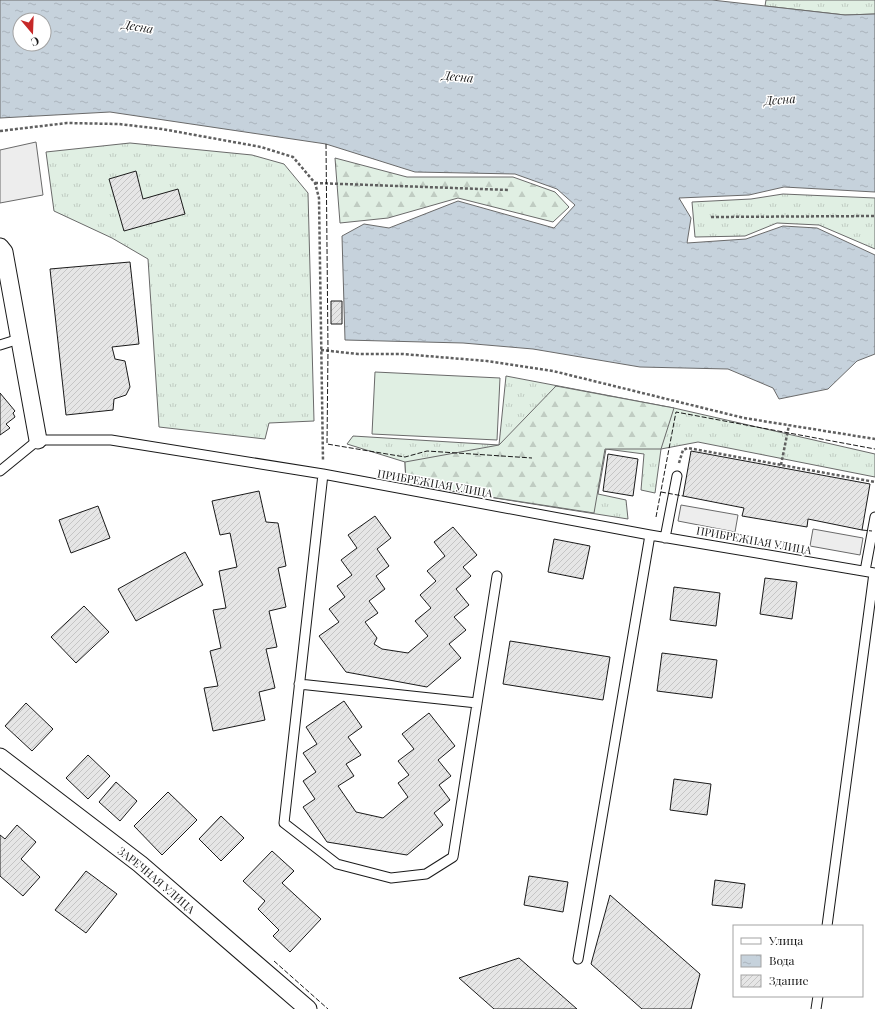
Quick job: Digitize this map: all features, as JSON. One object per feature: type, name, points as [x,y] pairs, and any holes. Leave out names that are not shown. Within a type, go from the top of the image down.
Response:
[{"type":"street","points":[[0,246],[4,252],[38,440]]},
{"type":"street","name":"ЗАРЕЧНАЯ УЛИЦА","points":[[0,757],[140,864],[308,1009]]},
{"type":"lane","points":[[0,345],[19,339]]},
{"type":"lane","points":[[0,471],[38,440]]},
{"type":"lane","name":"ПРИБРЕЖНАЯ УЛИЦА","points":[[38,440],[111,440],[323,474],[666,538],[871,572]]},
{"type":"lane","points":[[323,474],[284,823],[337,864],[391,878],[426,874],[453,857],[497,576]]},
{"type":"lane","points":[[666,538],[677,476]]},
{"type":"lane","points":[[827,925],[871,572],[875,517]]},
{"type":"lane","points":[[578,959],[650,535]]},
{"type":"lane","points":[[300,684],[477,703]]},
{"type":"lane","points":[[816,1009],[818,997]]},
{"type":"path","points":[[0,131],[67,123],[119,124],[162,129],[261,147],[293,157],[315,183],[319,198],[323,474]]},
{"type":"path","points":[[315,183],[509,190]]},
{"type":"path","points":[[711,217],[875,216]]},
{"type":"path","points":[[321,350],[358,354],[403,354],[487,361],[553,371],[744,418],[875,439]]},
{"type":"path","points":[[781,465],[789,425]]},
{"type":"path","points":[[677,476],[681,453],[683,450],[688,448],[875,482]]},
{"type":"green space","points":[[766,0],[875,0],[875,14],[845,15],[765,6]]},
{"type":"green space","points":[[130,143],[252,155],[284,164],[308,193],[314,421],[269,423],[265,439],[159,427],[148,259],[112,238],[54,211],[46,152]]},
{"type":"green space","points":[[335,158],[407,177],[513,177],[555,192],[569,207],[553,222],[458,198],[388,218],[340,223]]},
{"type":"green space","points":[[783,194],[875,198],[875,249],[819,225],[777,223],[745,236],[695,237],[692,202],[751,199]]},
{"type":"green space","points":[[375,372],[500,378],[497,440],[372,434]]},
{"type":"green space","points":[[506,376],[674,408],[875,454],[875,477],[698,442],[661,449],[655,493],[641,490],[644,454],[606,449],[598,494],[626,500],[628,519],[406,484],[405,462],[347,444],[353,436],[499,445]]},
{"type":"green space","points":[[556,386],[674,408],[661,449],[605,449],[594,513],[406,484],[405,462],[499,445]]},
{"type":"shaded area","points":[[36,142],[43,195],[0,203],[0,150]]},
{"type":"shaded area","points":[[681,505],[738,515],[735,532],[678,521]]},
{"type":"shaded area","points":[[813,529],[863,538],[860,555],[810,546]]},
{"type":"water","name":"Десна","points":[[0,0],[712,0],[845,15],[875,14],[875,192],[784,187],[749,195],[679,198],[691,218],[687,243],[746,239],[783,226],[817,228],[875,255],[875,354],[857,361],[828,389],[779,399],[773,388],[728,369],[640,367],[533,349],[463,343],[345,340],[342,236],[364,224],[389,228],[458,201],[554,228],[575,205],[557,189],[515,174],[415,172],[326,144],[110,112],[0,118]]},
{"type":"building","points":[[136,171],[143,199],[178,189],[185,214],[124,231],[109,179]]},
{"type":"building","points":[[130,262],[139,344],[112,347],[115,359],[125,361],[130,387],[126,395],[114,399],[113,410],[66,415],[50,269]]},
{"type":"building","points":[[331,301],[342,301],[342,324],[331,324]]},
{"type":"building","points":[[0,393],[15,411],[13,413],[15,417],[6,424],[10,428],[0,435]]},
{"type":"building","points":[[691,451],[870,484],[862,530],[808,519],[807,527],[742,516],[744,508],[683,496]]},
{"type":"building","points":[[608,454],[638,459],[633,496],[603,491]]},
{"type":"building","points":[[259,491],[266,522],[278,523],[286,566],[278,568],[286,607],[269,611],[277,647],[266,649],[275,688],[259,692],[265,720],[213,731],[204,688],[218,686],[210,651],[221,648],[213,610],[226,608],[219,571],[237,567],[230,533],[220,535],[212,501]]},
{"type":"building","points":[[98,506],[110,538],[71,553],[59,520]]},
{"type":"building","points":[[375,516],[391,538],[377,549],[389,566],[376,576],[385,589],[369,601],[378,613],[365,622],[377,638],[374,644],[382,649],[408,653],[428,636],[415,621],[431,608],[420,595],[436,581],[427,571],[445,556],[434,542],[453,527],[477,555],[463,567],[471,576],[456,589],[469,605],[454,617],[466,630],[449,644],[461,658],[427,687],[346,672],[319,636],[339,622],[329,609],[345,597],[337,586],[352,575],[341,560],[357,548],[348,535]]},
{"type":"building","points":[[554,539],[590,546],[583,579],[548,572]]},
{"type":"building","points":[[185,552],[203,585],[136,621],[118,589]]},
{"type":"building","points":[[765,578],[797,582],[792,619],[760,614]]},
{"type":"building","points":[[674,587],[720,593],[716,626],[670,620]]},
{"type":"building","points":[[84,606],[109,632],[76,663],[51,637]]},
{"type":"building","points":[[510,641],[610,657],[603,700],[503,684]]},
{"type":"building","points":[[662,653],[717,660],[712,698],[657,691]]},
{"type":"building","points":[[344,701],[362,727],[348,737],[361,755],[346,764],[354,776],[338,786],[356,812],[383,818],[408,797],[398,783],[409,775],[398,761],[414,749],[402,734],[429,713],[455,746],[438,760],[451,776],[439,785],[450,800],[434,813],[443,825],[407,855],[327,842],[303,807],[315,799],[303,781],[316,772],[303,753],[317,744],[306,727]]},
{"type":"building","points":[[26,703],[53,729],[32,751],[5,726]]},
{"type":"building","points":[[88,755],[110,776],[88,799],[66,778]]},
{"type":"building","points":[[674,779],[711,784],[707,815],[670,810]]},
{"type":"building","points":[[116,782],[137,801],[120,821],[99,802]]},
{"type":"building","points":[[168,792],[197,820],[162,855],[134,826]]},
{"type":"building","points":[[221,816],[244,838],[221,861],[199,839]]},
{"type":"building","points":[[17,825],[36,842],[21,859],[40,877],[23,896],[0,876],[0,835],[5,839]]},
{"type":"building","points":[[272,851],[294,871],[282,883],[321,919],[290,952],[273,936],[279,930],[258,909],[265,901],[243,881]]},
{"type":"building","points":[[86,871],[117,894],[86,933],[55,910]]},
{"type":"building","points":[[529,876],[568,882],[563,912],[524,905]]},
{"type":"building","points":[[715,880],[745,884],[742,908],[712,905]]},
{"type":"building","points":[[610,895],[700,974],[691,1009],[642,1009],[591,964]]},
{"type":"building","points":[[519,958],[577,1009],[494,1009],[459,978]]},
{"type":"fence","points":[[326,144],[328,350],[327,444],[405,457],[427,451],[532,458]]},
{"type":"fence","points":[[656,517],[676,412],[875,449]]},
{"type":"fence","points":[[661,492],[683,496]]},
{"type":"fence","points":[[862,530],[872,531]]},
{"type":"fence","points":[[274,961],[328,1009]]}]
